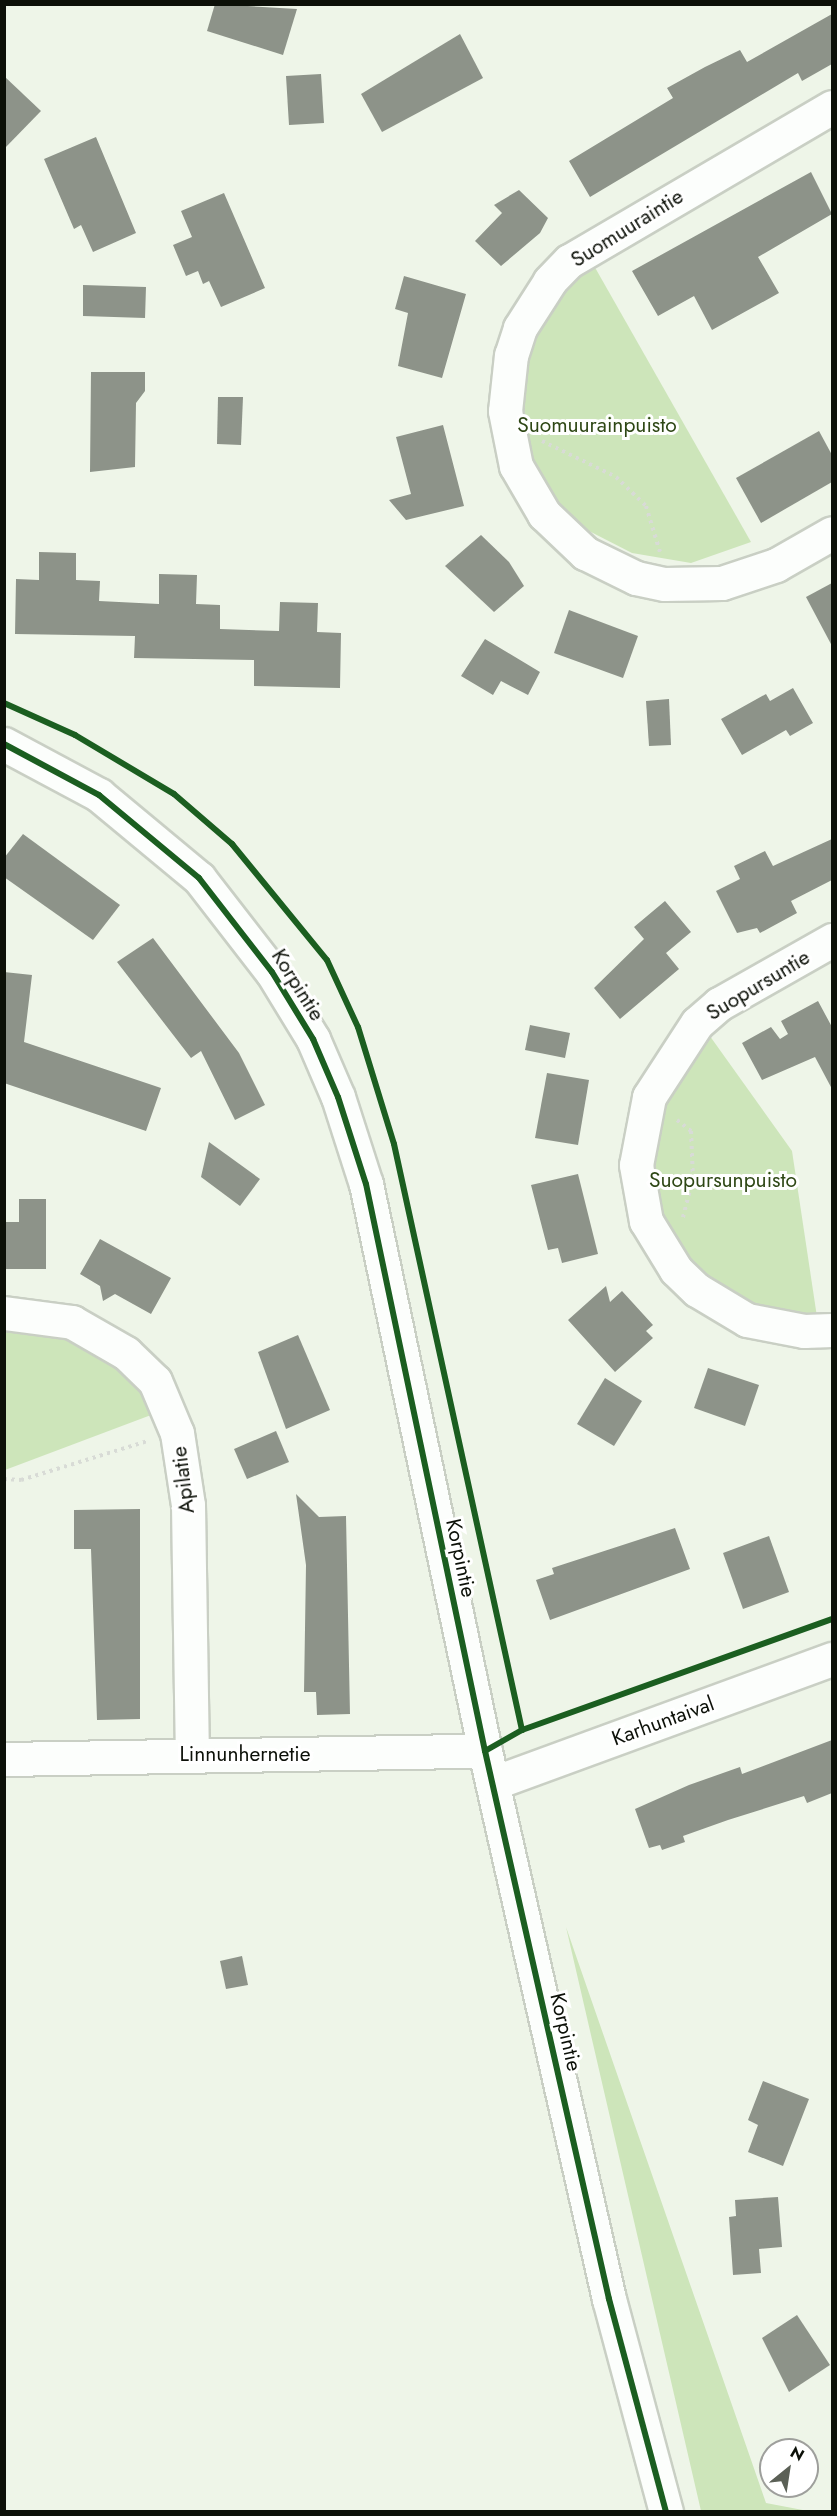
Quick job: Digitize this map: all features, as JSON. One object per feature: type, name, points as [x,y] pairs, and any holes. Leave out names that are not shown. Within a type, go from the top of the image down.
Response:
[{"type":"street","name":"Suomuuraintie","points":[[832,107],[592,245],[556,274],[533,304],[511,355],[505,411],[509,438],[528,491],[562,535],[609,568],[664,584],[693,586],[749,576],[832,533]]},
{"type":"street","name":"Korpintie","points":[[4,744],[99,795],[200,878],[247,936],[313,1039],[366,1184],[485,1751],[609,2299],[666,2511]]},
{"type":"street","name":"Suopursuntie","points":[[832,940],[719,1004],[680,1043],[649,1097],[637,1139],[638,1194],[668,1259],[697,1290],[747,1320],[794,1330],[832,1330]]},
{"type":"street","name":"Apilatie","points":[[4,1313],[72,1322],[126,1353],[155,1381],[177,1433],[188,1505],[192,1754]]},
{"type":"street","name":"Karhuntaival","points":[[493,1784],[832,1659]]},
{"type":"street","name":"Linnunhernetie","points":[[4,1759],[192,1754],[485,1751]]},
{"type":"path","points":[[509,438],[550,442],[616,477],[646,506],[658,533],[664,584]]},
{"type":"path","points":[[649,1097],[691,1131],[693,1178],[668,1259]]},
{"type":"path","points":[[4,1479],[21,1480],[177,1433]]},
{"type":"green space","name":"Suomuurainpuisto","points":[[593,264],[751,542],[691,563],[632,553],[589,531],[553,498],[527,455],[514,412],[520,365],[537,321],[561,290]]},
{"type":"green space","name":"Suopursunpuisto","points":[[707,1032],[792,1151],[817,1317],[777,1314],[728,1295],[686,1261],[658,1216],[650,1165],[656,1118]]},
{"type":"green space","points":[[22,1319],[120,1359],[159,1412],[5,1470],[5,1321]]},
{"type":"green space","points":[[566,1927],[759,2483],[759,2498],[764,2498],[766,2503],[808,2511],[701,2511]]},
{"type":"building","points":[[215,4],[297,9],[283,55],[207,31]]},
{"type":"building","points":[[832,14],[832,64],[802,81],[798,73],[590,197],[569,161],[673,98],[667,88],[740,50],[747,62]]},
{"type":"building","points":[[460,34],[483,78],[382,132],[361,94]]},
{"type":"building","points":[[321,74],[324,123],[289,125],[286,76]]},
{"type":"building","points":[[4,76],[41,111],[4,149]]},
{"type":"building","points":[[96,137],[136,233],[93,252],[81,225],[74,229],[44,159]]},
{"type":"building","points":[[811,172],[832,214],[758,257],[779,293],[712,330],[694,296],[658,316],[632,271]]},
{"type":"building","points":[[519,190],[548,218],[540,233],[501,266],[475,241],[502,213],[494,205]]},
{"type":"building","points":[[224,193],[265,288],[221,307],[209,281],[203,284],[198,271],[186,276],[173,245],[192,237],[181,211]]},
{"type":"building","points":[[404,276],[466,294],[442,378],[398,366],[408,313],[395,309]]},
{"type":"building","points":[[83,285],[146,287],[145,318],[83,316]]},
{"type":"building","points":[[91,372],[145,372],[145,391],[136,403],[135,467],[90,472]]},
{"type":"building","points":[[218,397],[243,397],[241,445],[217,444]]},
{"type":"building","points":[[443,425],[464,506],[406,520],[389,500],[411,494],[396,437]]},
{"type":"building","points":[[819,431],[832,455],[832,482],[761,523],[736,478]]},
{"type":"building","points":[[481,535],[509,562],[524,586],[494,612],[445,566]]},
{"type":"building","points":[[39,552],[76,553],[76,580],[100,581],[99,601],[159,604],[159,574],[197,575],[196,604],[220,605],[220,629],[279,631],[280,602],[318,603],[317,632],[341,633],[340,688],[254,686],[254,660],[134,658],[135,636],[15,634],[16,579],[39,580]]},
{"type":"building","points":[[832,583],[832,646],[806,597]]},
{"type":"building","points":[[569,610],[638,636],[623,678],[554,653]]},
{"type":"building","points":[[485,639],[540,672],[528,695],[501,681],[493,695],[461,676]]},
{"type":"building","points":[[793,688],[813,723],[790,736],[786,730],[742,755],[721,719],[766,694],[770,701]]},
{"type":"building","points":[[669,699],[671,745],[649,746],[646,701]]},
{"type":"building","points":[[23,834],[120,905],[93,940],[4,877],[4,858]]},
{"type":"building","points":[[832,839],[832,880],[791,901],[797,913],[760,933],[757,928],[737,933],[716,891],[740,879],[734,866],[765,851],[773,866]]},
{"type":"building","points":[[665,901],[691,932],[666,953],[679,969],[620,1019],[594,988],[644,939],[634,927]]},
{"type":"building","points":[[153,938],[239,1053],[265,1105],[235,1120],[201,1051],[191,1058],[117,962]]},
{"type":"building","points":[[4,972],[32,975],[24,1042],[161,1088],[146,1131],[4,1083]]},
{"type":"building","points":[[818,1001],[832,1027],[832,1089],[815,1057],[762,1080],[742,1043],[771,1027],[780,1039],[788,1034],[781,1021]]},
{"type":"building","points":[[530,1025],[570,1033],[565,1058],[525,1050]]},
{"type":"building","points":[[547,1073],[589,1080],[578,1145],[535,1138]]},
{"type":"building","points":[[209,1142],[260,1179],[240,1206],[201,1177]]},
{"type":"building","points":[[578,1174],[598,1254],[562,1263],[558,1248],[548,1250],[531,1185]]},
{"type":"building","points":[[19,1199],[46,1199],[46,1269],[4,1269],[4,1222],[19,1222]]},
{"type":"building","points":[[100,1239],[171,1278],[151,1314],[115,1294],[103,1301],[100,1286],[80,1274]]},
{"type":"building","points":[[606,1286],[610,1302],[622,1291],[653,1325],[646,1331],[653,1338],[615,1372],[568,1320]]},
{"type":"building","points":[[298,1335],[330,1410],[286,1429],[258,1352]]},
{"type":"building","points":[[708,1368],[759,1385],[745,1426],[694,1408]]},
{"type":"building","points":[[605,1378],[642,1401],[614,1446],[577,1424]]},
{"type":"building","points":[[276,1431],[289,1462],[247,1479],[234,1449]]},
{"type":"building","points":[[296,1494],[319,1517],[346,1516],[350,1714],[317,1715],[316,1692],[304,1692],[306,1565]]},
{"type":"building","points":[[140,1509],[140,1719],[97,1720],[91,1549],[74,1549],[74,1510]]},
{"type":"building","points":[[675,1528],[690,1569],[550,1620],[536,1580],[554,1574],[552,1568]]},
{"type":"building","points":[[769,1536],[789,1592],[743,1609],[723,1553]]},
{"type":"building","points":[[832,1740],[832,1793],[807,1803],[804,1796],[728,1820],[683,1836],[685,1842],[662,1850],[660,1845],[649,1848],[635,1809],[689,1785],[740,1767],[742,1774]]},
{"type":"building","points":[[242,1956],[248,1985],[226,1989],[220,1961]]},
{"type":"building","points":[[763,2081],[809,2099],[783,2166],[748,2152],[758,2125],[748,2120]]},
{"type":"building","points":[[778,2197],[782,2247],[759,2249],[761,2273],[733,2275],[729,2217],[736,2216],[735,2200]]},
{"type":"building","points":[[797,2315],[830,2365],[789,2392],[762,2338]]},
{"type":"cycle path","points":[[4,703],[75,735],[174,794],[232,844],[327,960],[358,1027],[394,1144],[522,1730]]},
{"type":"cycle path","points":[[4,744],[99,795],[199,878],[272,972],[313,1039],[338,1097],[366,1184],[485,1751],[609,2299],[666,2512]]},
{"type":"cycle path","points":[[485,1751],[522,1730],[832,1619]]}]
